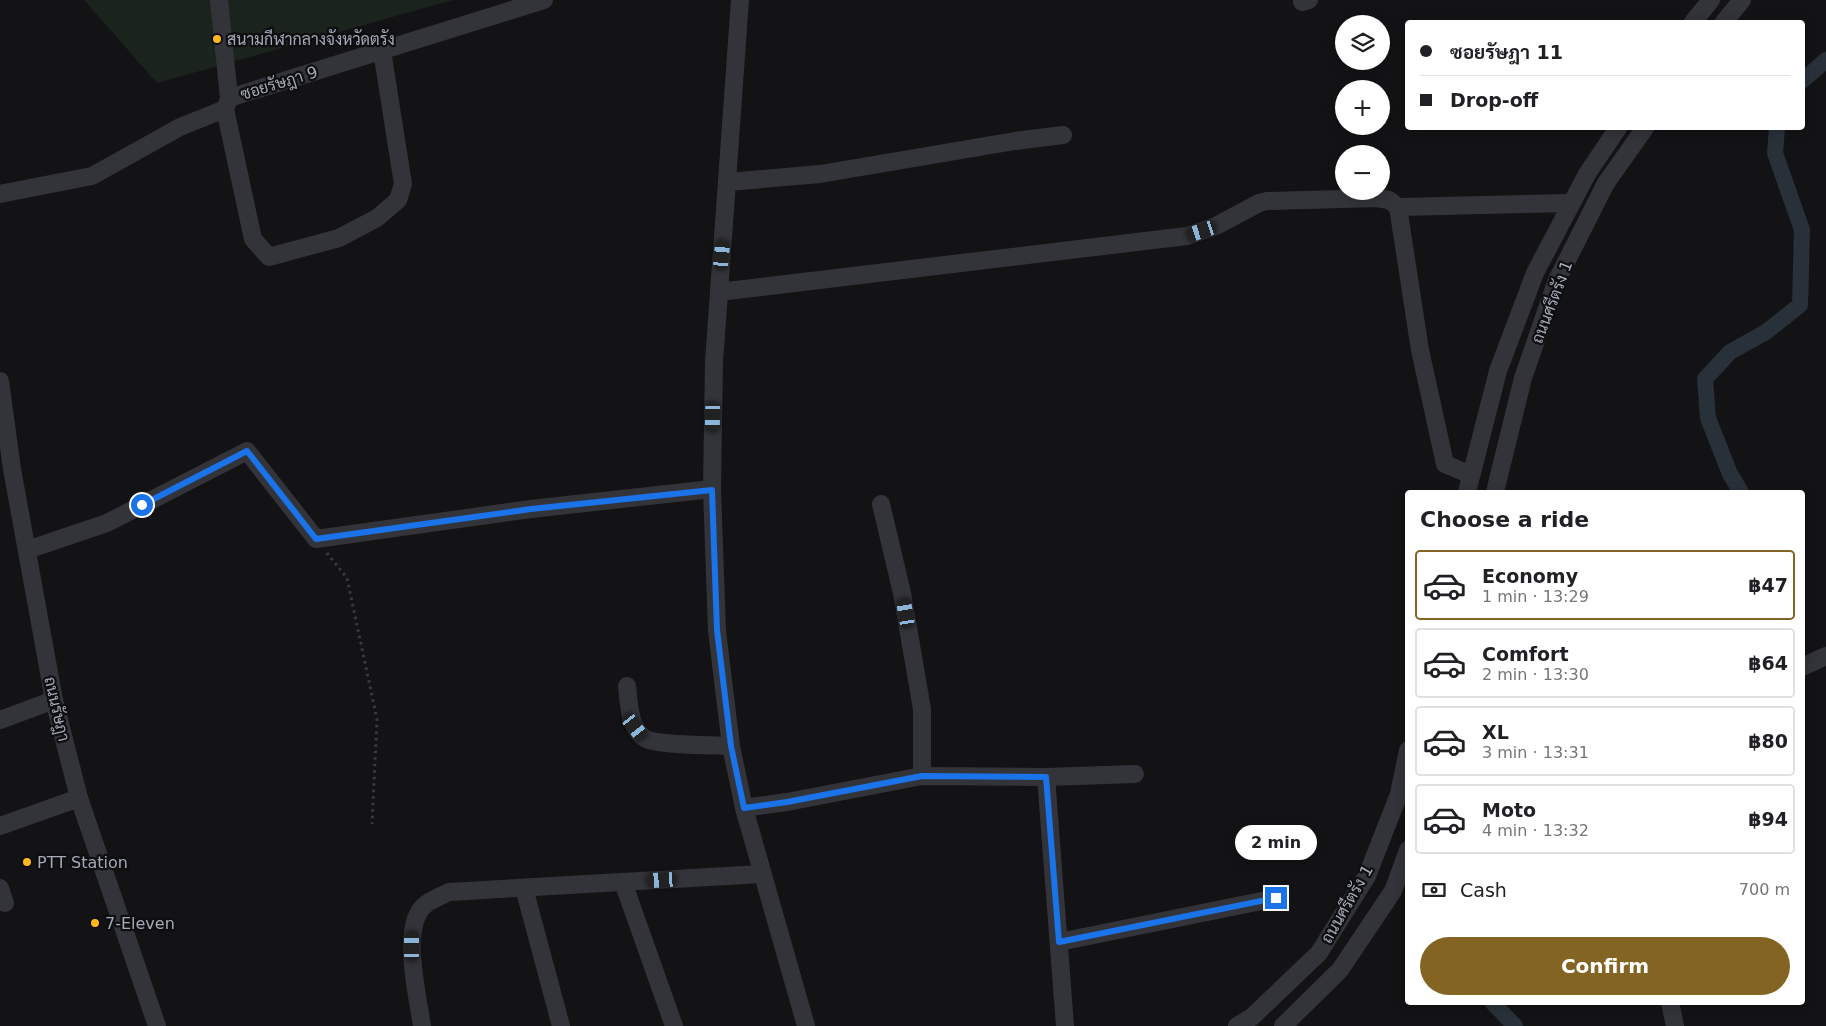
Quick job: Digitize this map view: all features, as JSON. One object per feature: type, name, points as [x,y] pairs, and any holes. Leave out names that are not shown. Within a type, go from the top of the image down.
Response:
[{"type":"street","points":[[219,0],[227,104],[253,239],[270,257],[339,238],[377,218],[398,200],[403,184],[382,51]]},
{"type":"street","name":"ซอยรัษฎา 9","points":[[0,194],[92,176],[180,127],[227,104],[382,51],[544,0]]},
{"type":"street","points":[[740,0],[714,362],[712,490],[717,630],[731,746],[744,808],[806,1026]]},
{"type":"street","points":[[1695,20],[1711,0]]},
{"type":"street","points":[[1726,20],[1742,0]]},
{"type":"street","name":"ถนนศรีตรัง 1","points":[[1468,490],[1498,371],[1535,273],[1570,203],[1617,130]]},
{"type":"street","name":"ถนนศรีตรัง 1","points":[[1495,490],[1523,378],[1557,280],[1606,183],[1644,130]]},
{"type":"street","points":[[728,182],[820,174],[1015,141],[1063,135]]},
{"type":"street","points":[[719,292],[1187,236],[1216,226],[1259,203],[1377,198],[1390,200],[1398,207],[1420,350],[1445,464],[1472,475]]},
{"type":"street","points":[[1398,207],[1570,203]]},
{"type":"street","name":"ถนนรัษฎา","points":[[1,388],[12,469],[54,700],[79,798],[157,1026]]},
{"type":"street","points":[[27,550],[107,523],[247,451],[316,539],[531,509],[712,490]]},
{"type":"street","points":[[881,504],[902,593],[922,709],[922,776]]},
{"type":"street","points":[[1805,666],[1826,656]]},
{"type":"street","points":[[628,686],[632,720],[644,739],[659,743],[731,746]]},
{"type":"street","points":[[0,720],[54,700]]},
{"type":"street","name":"ถนนศรีตรัง 1","points":[[1237,1026],[1252,1017],[1319,953],[1367,876],[1399,794],[1405,765]]},
{"type":"street","points":[[744,808],[787,802],[922,776],[1046,777],[1135,774]]},
{"type":"street","points":[[1046,777],[1065,1026]]},
{"type":"street","points":[[0,826],[79,798]]},
{"type":"street","name":"ถนนศรีตรัง 1","points":[[1283,1026],[1340,970],[1393,891],[1405,858]]},
{"type":"street","points":[[422,1026],[412,964],[412,928],[424,906],[449,892],[762,874]]},
{"type":"street","points":[[623,882],[674,1026]]},
{"type":"street","points":[[524,888],[561,1026]]},
{"type":"street","points":[[1059,942],[1276,898]]},
{"type":"street","points":[[1671,1005],[1675,1026]]},
{"type":"path","points":[[316,539],[347,578],[378,719],[372,824]]},
{"type":"shaded area","name":"สนามกีฬากลางจังหวัดตรัง","points":[[84,0],[453,0],[157,83]]},
{"type":"waterway","points":[[1805,78],[1826,60]]},
{"type":"waterway","points":[[1740,490],[1730,474],[1708,418],[1705,379],[1730,352],[1766,332],[1800,305],[1802,230],[1775,153],[1777,130]]},
{"type":"waterway","points":[[1495,1005],[1515,1026]]},
{"type":"place","name":"สนามกีฬากลางจังหวัดตรัง","points":[[217,39]]},
{"type":"place","name":"PTT Station","points":[[27,862]]},
{"type":"place","name":"7-Eleven","points":[[95,923]]},
{"type":"route","points":[[142,505],[247,451],[316,539],[531,509],[712,490],[717,630],[731,746],[744,808],[787,802],[922,776],[1046,777],[1059,942],[1276,898]]}]
